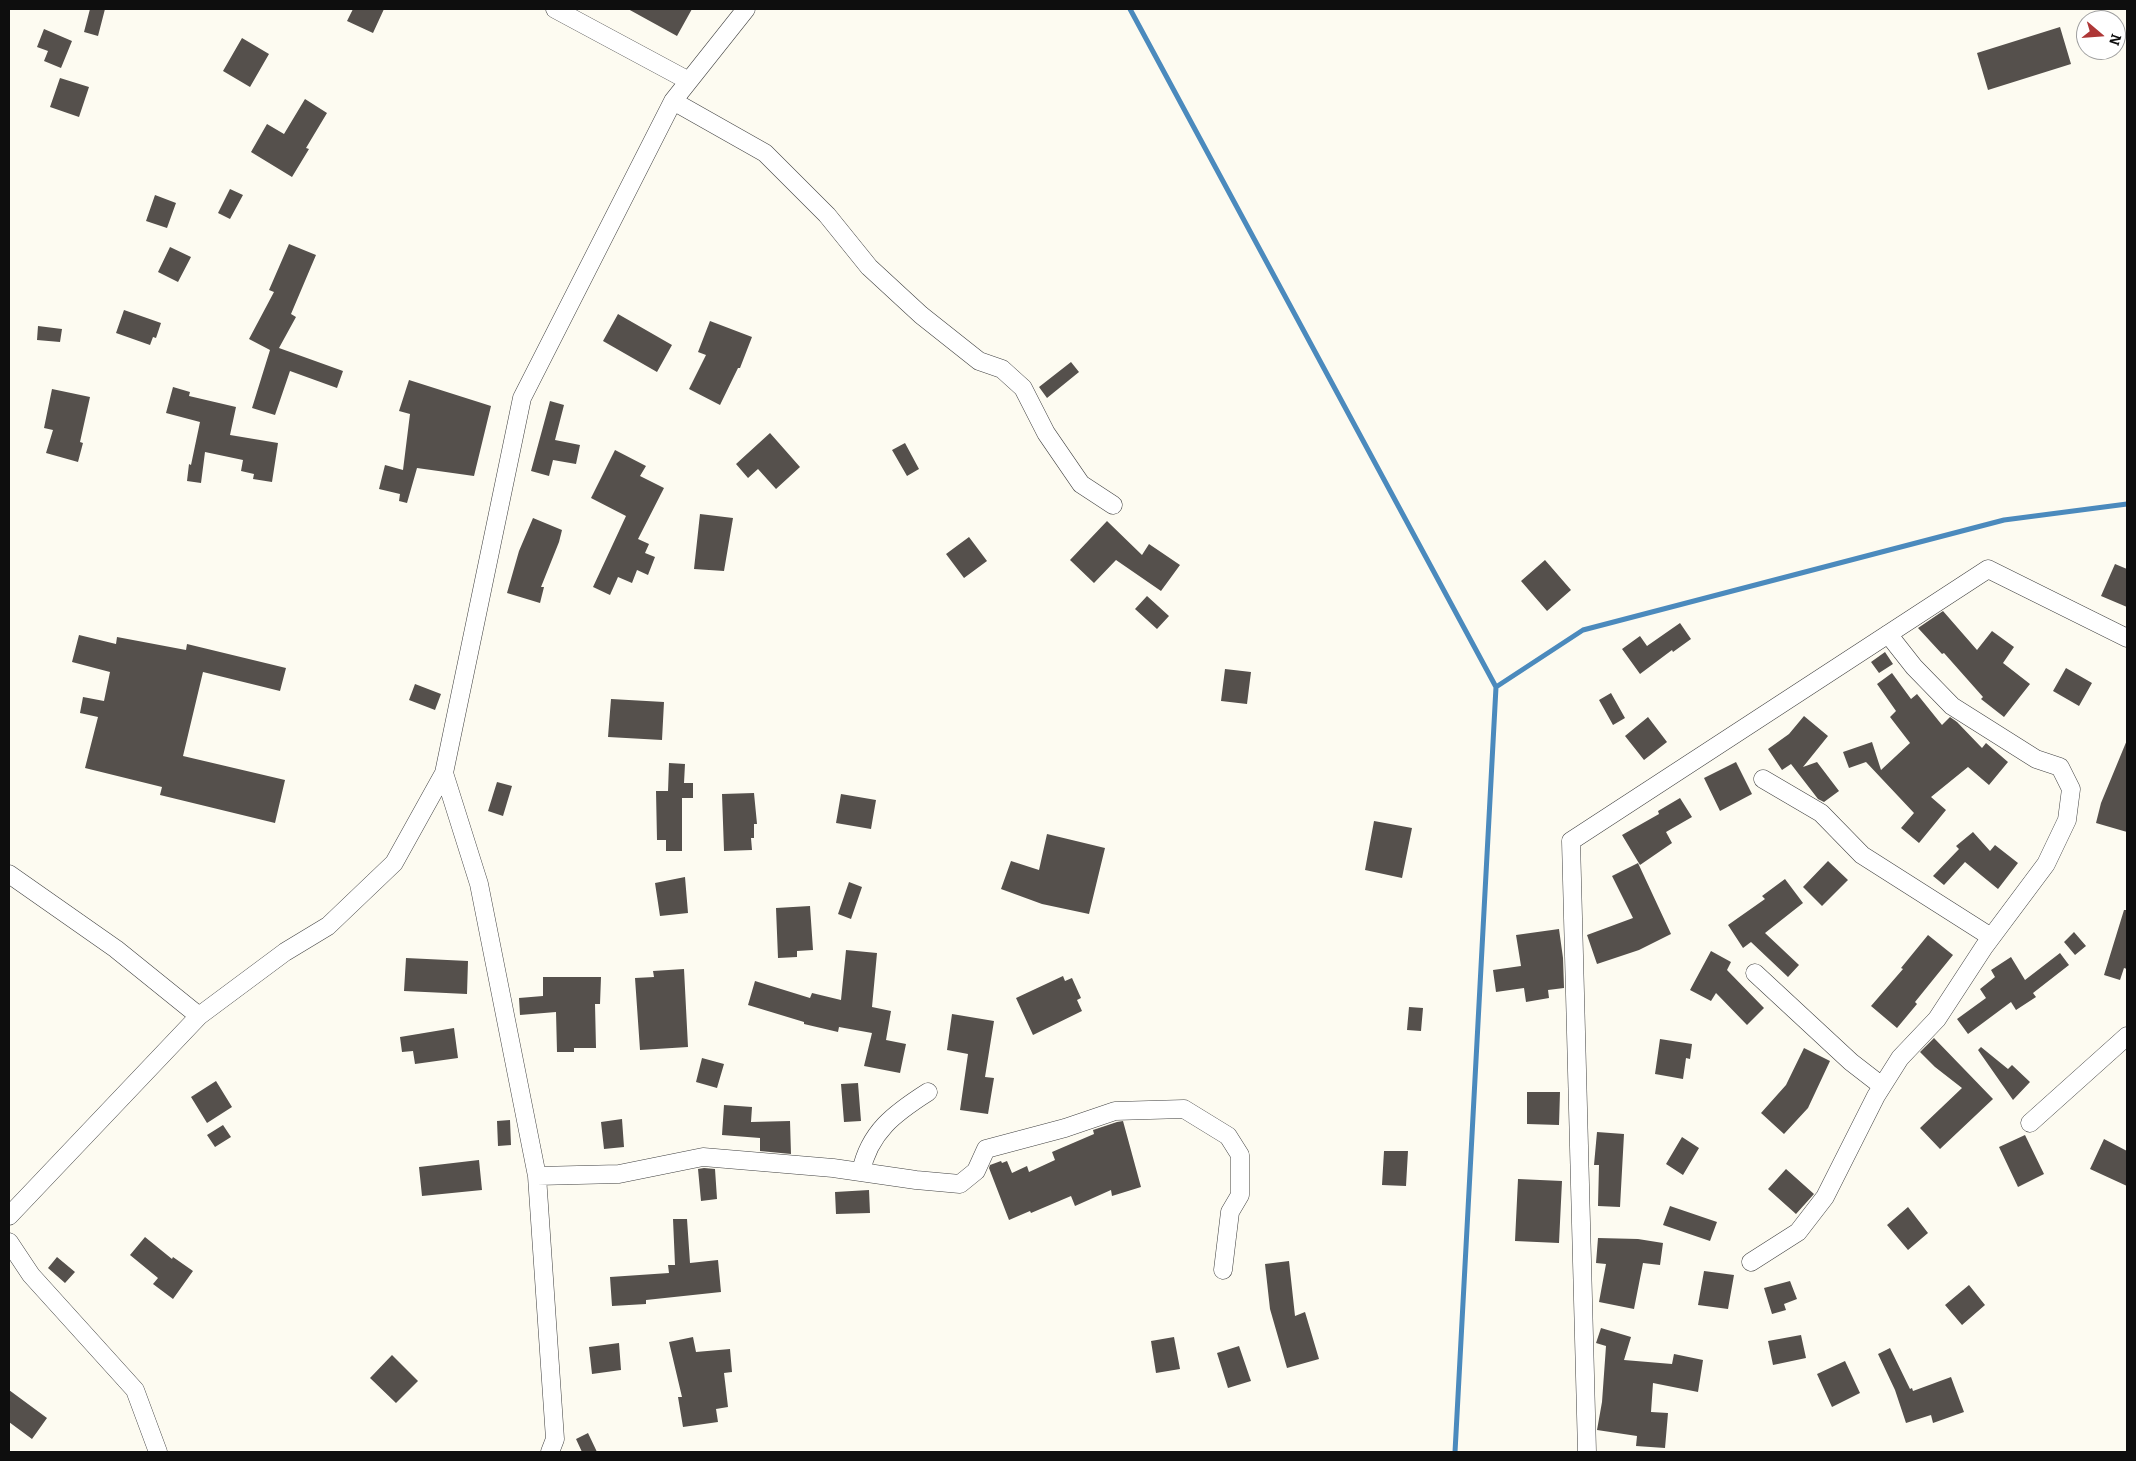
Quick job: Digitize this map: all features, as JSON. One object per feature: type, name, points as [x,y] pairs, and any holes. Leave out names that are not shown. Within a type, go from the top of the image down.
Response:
[{"type":"street","points":[[555,9],[689,80]]},
{"type":"street","points":[[9,1216],[199,1016],[285,952],[328,926],[394,863],[444,773],[522,398],[673,101],[746,9]]},
{"type":"street","points":[[673,101],[765,153],[827,215],[869,267],[921,316],[979,361],[1002,369],[1009,375],[1023,388],[1046,433],[1081,484],[1113,506]]},
{"type":"street","points":[[1586,1452],[1571,841],[1988,569],[2127,638]]},
{"type":"street","points":[[1751,1262],[1798,1232],[1825,1197],[1882,1086],[1900,1058],[1937,1019],[1991,937],[2046,864],[2067,820],[2071,789],[2060,767],[2036,758],[1952,706],[1914,667],[1888,634]]},
{"type":"street","points":[[444,773],[479,884],[537,1176],[556,1448]]},
{"type":"street","points":[[1763,779],[1821,813],[1862,855],[1991,937]]},
{"type":"street","points":[[9,874],[116,949],[199,1016]]},
{"type":"street","points":[[1755,973],[1851,1062],[1882,1086]]},
{"type":"street","points":[[2030,1124],[2127,1036]]},
{"type":"street","points":[[861,1172],[873,1137],[900,1110],[928,1092]]},
{"type":"street","points":[[537,1176],[618,1174],[703,1157],[861,1172],[960,1184],[976,1171],[986,1149],[1065,1128],[1115,1111],[1184,1109],[1228,1136],[1240,1155],[1240,1195],[1230,1212],[1223,1270]]},
{"type":"street","points":[[9,1242],[31,1275],[135,1390],[158,1452]]},
{"type":"building","points":[[90,9],[105,9],[98,36],[84,32]]},
{"type":"building","points":[[353,9],[384,9],[373,33],[347,21]]},
{"type":"building","points":[[628,9],[692,9],[677,36]]},
{"type":"building","points":[[2060,27],[2071,64],[1988,90],[1977,53]]},
{"type":"building","points":[[44,29],[72,41],[61,68],[44,61],[48,51],[37,47]]},
{"type":"building","points":[[242,38],[269,54],[250,87],[223,71]]},
{"type":"building","points":[[60,78],[89,87],[79,117],[50,107]]},
{"type":"building","points":[[305,99],[327,113],[306,148],[309,149],[292,177],[251,152],[267,124],[284,134]]},
{"type":"building","points":[[230,189],[243,195],[230,219],[218,213]]},
{"type":"building","points":[[155,195],[176,203],[167,228],[146,221]]},
{"type":"building","points":[[289,244],[316,255],[291,314],[296,317],[279,348],[343,371],[337,388],[290,371],[275,415],[252,408],[270,350],[249,339],[274,292],[269,290]]},
{"type":"building","points":[[170,247],[191,257],[178,282],[158,272]]},
{"type":"building","points":[[124,310],[161,323],[156,338],[153,337],[150,345],[116,333]]},
{"type":"building","points":[[618,314],[672,345],[657,372],[603,341]]},
{"type":"building","points":[[710,321],[752,337],[740,368],[738,368],[720,405],[689,389],[706,355],[698,352]]},
{"type":"building","points":[[38,326],[62,329],[60,342],[37,340]]},
{"type":"building","points":[[1071,362],[1079,372],[1047,398],[1039,387]]},
{"type":"building","points":[[409,380],[491,406],[474,476],[417,468],[407,503],[399,501],[400,494],[379,489],[385,465],[403,470],[410,414],[399,411]]},
{"type":"building","points":[[173,387],[190,392],[189,396],[236,407],[230,435],[278,443],[272,482],[253,479],[254,474],[241,471],[243,460],[205,452],[201,483],[187,481],[189,464],[191,465],[200,422],[166,413]]},
{"type":"building","points":[[52,389],[90,397],[80,442],[83,443],[78,462],[46,453],[53,430],[44,428]]},
{"type":"building","points":[[550,401],[564,405],[555,440],[580,445],[576,464],[553,460],[549,476],[531,471]]},
{"type":"building","points":[[770,433],[800,467],[776,489],[758,469],[748,478],[736,464]]},
{"type":"building","points":[[905,443],[919,469],[907,476],[892,450]]},
{"type":"building","points":[[615,450],[646,466],[640,476],[664,488],[638,539],[649,544],[645,553],[655,557],[648,575],[637,570],[632,583],[618,577],[610,595],[593,587],[626,516],[591,498]]},
{"type":"building","points":[[700,514],[733,518],[724,571],[694,569]]},
{"type":"building","points":[[533,518],[562,530],[541,587],[544,587],[540,603],[507,593],[519,551]]},
{"type":"building","points":[[1107,521],[1142,555],[1149,544],[1180,565],[1161,591],[1116,560],[1094,583],[1070,560]]},
{"type":"building","points":[[969,537],[987,561],[964,578],[946,554]]},
{"type":"building","points":[[1545,560],[1571,590],[1547,611],[1521,581]]},
{"type":"building","points":[[2115,564],[2127,569],[2127,607],[2101,596]]},
{"type":"building","points":[[1147,596],[1169,616],[1157,629],[1135,609]]},
{"type":"building","points":[[1943,611],[1977,650],[1992,631],[2014,647],[2003,663],[2030,684],[2004,717],[1981,699],[1983,697],[1944,653],[1942,654],[1918,628]]},
{"type":"building","points":[[1680,623],[1691,639],[1673,652],[1672,650],[1640,674],[1622,649],[1640,636],[1647,646]]},
{"type":"building","points":[[79,635],[116,644],[117,637],[186,650],[187,644],[286,668],[280,691],[203,672],[183,756],[285,780],[275,823],[160,795],[162,787],[85,768],[98,717],[80,713],[83,697],[104,701],[110,672],[72,662]]},
{"type":"building","points":[[1885,652],[1893,664],[1879,673],[1871,662]]},
{"type":"building","points":[[2066,668],[2092,683],[2079,706],[2053,691]]},
{"type":"building","points":[[1225,669],[1251,672],[1247,704],[1221,701]]},
{"type":"building","points":[[1892,673],[1911,699],[1917,694],[1942,725],[1950,717],[1982,748],[1986,743],[2008,762],[1989,785],[1968,767],[1931,797],[1946,810],[1919,843],[1901,828],[1914,813],[1866,762],[1849,768],[1843,752],[1872,742],[1881,770],[1910,743],[1890,717],[1896,711],[1877,684]]},
{"type":"building","points":[[415,684],[441,694],[435,710],[409,700]]},
{"type":"building","points":[[1611,693],[1625,718],[1613,725],[1599,700]]},
{"type":"building","points":[[611,699],[664,702],[662,740],[608,737]]},
{"type":"building","points":[[1804,716],[1828,736],[1803,767],[1817,762],[1839,791],[1824,802],[1818,799],[1791,764],[1782,770],[1768,749],[1789,734]]},
{"type":"building","points":[[1648,717],[1667,742],[1644,760],[1625,736]]},
{"type":"building","points":[[2127,740],[2127,832],[2096,823],[2101,803]]},
{"type":"building","points":[[1736,762],[1752,794],[1720,811],[1704,778]]},
{"type":"building","points":[[669,763],[685,764],[684,783],[693,783],[693,798],[682,798],[682,851],[666,851],[666,840],[657,840],[656,791],[668,791]]},
{"type":"building","points":[[497,782],[512,786],[503,816],[488,811]]},
{"type":"building","points":[[754,793],[757,824],[754,824],[754,838],[751,838],[752,850],[724,851],[722,794]]},
{"type":"building","points":[[841,794],[876,800],[871,829],[836,823]]},
{"type":"building","points":[[1680,798],[1692,817],[1666,832],[1672,843],[1640,865],[1622,835],[1659,814],[1658,811]]},
{"type":"building","points":[[1374,821],[1412,828],[1402,878],[1365,870]]},
{"type":"building","points":[[1973,832],[1990,851],[1995,845],[2018,863],[1998,889],[1965,862],[1944,885],[1933,876],[1959,849],[1956,846]]},
{"type":"building","points":[[1047,834],[1105,848],[1089,914],[1042,904],[1001,889],[1011,861],[1039,870]]},
{"type":"building","points":[[1828,861],[1848,880],[1822,906],[1803,887]]},
{"type":"building","points":[[1638,863],[1671,934],[1639,950],[1597,964],[1587,935],[1633,918],[1612,876]]},
{"type":"building","points":[[685,877],[688,913],[660,916],[655,883]]},
{"type":"building","points":[[1785,879],[1803,903],[1765,933],[1799,965],[1788,977],[1751,942],[1743,948],[1728,925],[1765,899],[1762,896]]},
{"type":"building","points":[[849,882],[862,887],[851,919],[838,914]]},
{"type":"building","points":[[810,906],[813,950],[797,951],[797,957],[778,958],[776,908]]},
{"type":"building","points":[[2124,910],[2127,910],[2127,969],[2124,968],[2120,980],[2104,975]]},
{"type":"building","points":[[1559,929],[1563,958],[1564,988],[1548,990],[1549,998],[1526,1002],[1524,988],[1496,992],[1493,970],[1521,966],[1516,935]]},
{"type":"building","points":[[2074,932],[2086,946],[2075,955],[2064,942]]},
{"type":"building","points":[[1928,935],[1953,955],[1915,1002],[1917,1004],[1897,1028],[1871,1006],[1903,969],[1901,968]]},
{"type":"building","points":[[846,950],[877,953],[872,1007],[891,1011],[886,1040],[906,1044],[900,1073],[864,1066],[872,1033],[839,1027],[838,1032],[804,1024],[804,1022],[748,1005],[755,981],[810,998],[812,993],[841,1000]]},
{"type":"building","points":[[1711,951],[1731,962],[1727,970],[1764,1008],[1747,1025],[1716,993],[1711,1001],[1690,990]]},
{"type":"building","points":[[2060,953],[2069,965],[2033,993],[2036,997],[2016,1010],[2011,1002],[1968,1034],[1957,1019],[1986,998],[1980,989],[1995,977],[1991,970],[2011,957],[2025,980]]},
{"type":"building","points":[[406,958],[468,961],[467,994],[404,991]]},
{"type":"building","points":[[684,969],[688,1047],[640,1050],[635,978],[654,977],[653,971]]},
{"type":"building","points":[[1063,976],[1065,981],[1072,978],[1081,998],[1077,1000],[1082,1011],[1033,1035],[1016,998]]},
{"type":"building","points":[[543,977],[601,977],[600,1004],[595,1004],[596,1048],[574,1048],[574,1052],[557,1052],[556,1012],[520,1015],[519,998],[543,996]]},
{"type":"building","points":[[1409,1007],[1423,1008],[1421,1031],[1407,1030]]},
{"type":"building","points":[[952,1014],[994,1021],[985,1077],[994,1078],[988,1114],[960,1110],[968,1054],[947,1050]]},
{"type":"building","points":[[454,1028],[458,1058],[415,1064],[413,1051],[402,1052],[400,1037]]},
{"type":"building","points":[[1934,1038],[1993,1099],[1940,1149],[1920,1128],[1962,1088],[1935,1067],[1920,1052]]},
{"type":"building","points":[[1660,1039],[1692,1044],[1690,1059],[1686,1058],[1683,1079],[1655,1074]]},
{"type":"building","points":[[1981,1047],[2008,1069],[2012,1065],[2030,1082],[2013,1100],[1978,1050]]},
{"type":"building","points":[[1804,1048],[1830,1061],[1808,1108],[1784,1134],[1761,1113],[1786,1085]]},
{"type":"building","points":[[702,1058],[724,1064],[717,1088],[696,1082]]},
{"type":"building","points":[[216,1081],[232,1107],[207,1123],[191,1097]]},
{"type":"building","points":[[858,1083],[861,1121],[844,1122],[841,1084]]},
{"type":"building","points":[[1527,1092],[1560,1092],[1559,1125],[1527,1124]]},
{"type":"building","points":[[724,1105],[752,1107],[751,1122],[790,1121],[791,1154],[760,1151],[760,1138],[722,1135]]},
{"type":"building","points":[[622,1119],[624,1147],[604,1149],[601,1122]]},
{"type":"building","points":[[510,1120],[511,1145],[498,1146],[497,1121]]},
{"type":"building","points":[[1123,1121],[1141,1187],[1112,1196],[1111,1190],[1075,1206],[1071,1196],[1009,1220],[989,1168],[990,1165],[1007,1161],[1012,1173],[1027,1166],[1029,1172],[1055,1160],[1052,1152],[1094,1134],[1093,1130]]},
{"type":"building","points":[[223,1125],[231,1137],[215,1147],[207,1135]]},
{"type":"building","points":[[1597,1132],[1624,1134],[1620,1207],[1598,1206],[1599,1165],[1594,1165]]},
{"type":"building","points":[[2025,1135],[2044,1174],[2018,1187],[1999,1147]]},
{"type":"building","points":[[1682,1137],[1699,1148],[1683,1175],[1666,1164]]},
{"type":"building","points":[[2104,1139],[2127,1151],[2127,1186],[2090,1169]]},
{"type":"building","points":[[1384,1151],[1408,1151],[1406,1186],[1382,1185]]},
{"type":"building","points":[[479,1160],[482,1190],[422,1196],[419,1167]]},
{"type":"building","points":[[698,1169],[715,1169],[717,1199],[701,1201]]},
{"type":"building","points":[[1786,1169],[1814,1194],[1796,1214],[1768,1189]]},
{"type":"building","points":[[1518,1179],[1562,1181],[1559,1243],[1515,1241]]},
{"type":"building","points":[[869,1190],[870,1213],[836,1214],[835,1192]]},
{"type":"building","points":[[1670,1206],[1717,1222],[1710,1241],[1663,1225]]},
{"type":"building","points":[[1908,1207],[1928,1233],[1908,1250],[1887,1225]]},
{"type":"building","points":[[673,1219],[687,1219],[690,1263],[718,1260],[721,1292],[646,1300],[646,1304],[612,1306],[610,1277],[669,1273],[668,1265],[675,1265]]},
{"type":"building","points":[[145,1237],[172,1259],[173,1257],[193,1271],[173,1299],[153,1284],[158,1278],[130,1255]]},
{"type":"building","points":[[1598,1238],[1638,1239],[1663,1243],[1660,1265],[1643,1263],[1634,1309],[1599,1302],[1606,1264],[1596,1263]]},
{"type":"building","points":[[57,1257],[75,1272],[65,1283],[48,1268]]},
{"type":"building","points":[[1289,1261],[1295,1316],[1305,1312],[1319,1359],[1287,1368],[1270,1309],[1265,1264]]},
{"type":"building","points":[[1704,1271],[1734,1275],[1728,1309],[1698,1305]]},
{"type":"building","points":[[1790,1281],[1797,1299],[1784,1304],[1786,1310],[1772,1314],[1764,1288]]},
{"type":"building","points":[[1969,1285],[1985,1305],[1962,1325],[1945,1305]]},
{"type":"building","points":[[1601,1328],[1631,1337],[1624,1360],[1672,1364],[1674,1354],[1703,1360],[1698,1392],[1653,1383],[1651,1412],[1668,1413],[1665,1448],[1636,1446],[1637,1436],[1597,1430],[1602,1402],[1606,1346],[1596,1343]]},
{"type":"building","points":[[1801,1335],[1806,1358],[1773,1365],[1768,1341]]},
{"type":"building","points":[[693,1337],[696,1352],[730,1349],[732,1372],[724,1373],[728,1407],[716,1409],[718,1422],[683,1427],[678,1397],[682,1397],[669,1342]]},
{"type":"building","points":[[1174,1337],[1180,1369],[1156,1373],[1151,1341]]},
{"type":"building","points":[[619,1343],[621,1370],[592,1374],[589,1347]]},
{"type":"building","points":[[1239,1346],[1251,1381],[1228,1388],[1217,1353]]},
{"type":"building","points":[[1890,1348],[1910,1389],[1912,1388],[1913,1391],[1951,1377],[1964,1412],[1933,1423],[1931,1415],[1906,1423],[1895,1390],[1878,1354]]},
{"type":"building","points":[[392,1355],[418,1381],[396,1403],[370,1378]]},
{"type":"building","points":[[1845,1361],[1860,1393],[1832,1407],[1817,1374]]},
{"type":"building","points":[[9,1390],[47,1418],[32,1439],[9,1422]]},
{"type":"building","points":[[588,1433],[597,1452],[582,1452],[576,1439]]},
{"type":"waterway","points":[[1130,9],[1496,687],[1455,1452]]},
{"type":"waterway","points":[[1496,687],[1583,630],[2004,520],[2127,504]]}]
